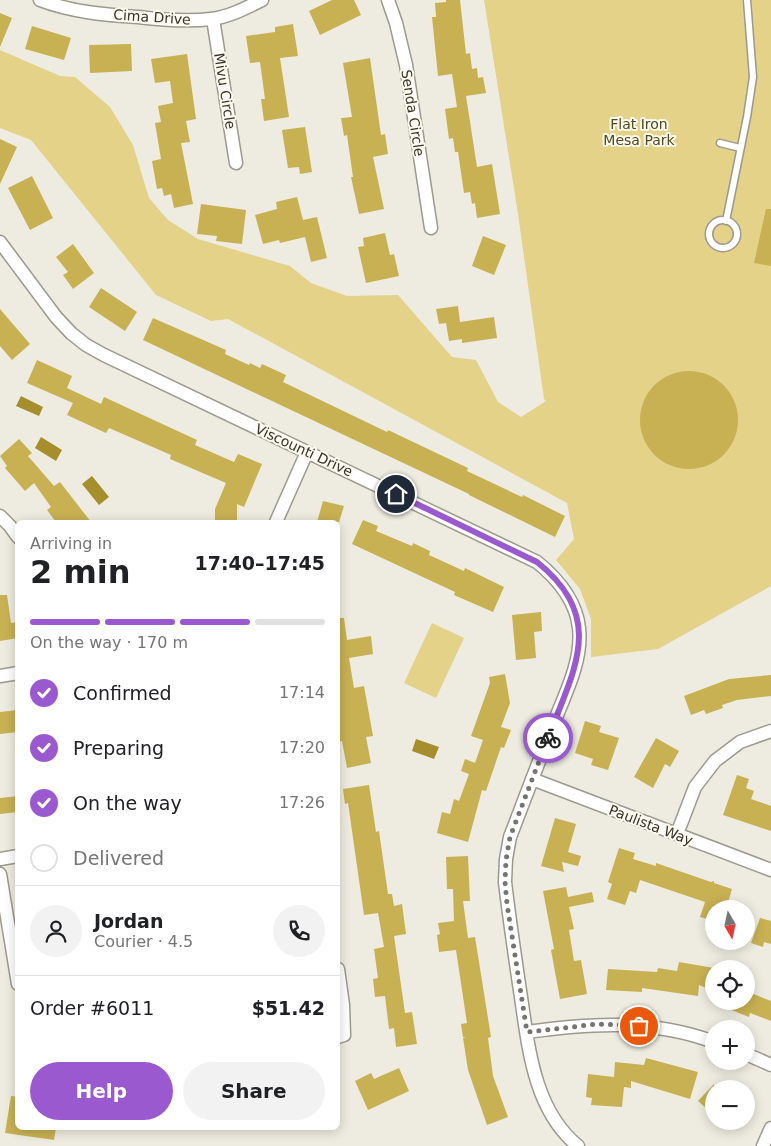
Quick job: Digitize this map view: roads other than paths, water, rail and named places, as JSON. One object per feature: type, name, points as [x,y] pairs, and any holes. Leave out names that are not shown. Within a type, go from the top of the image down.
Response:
[{"type":"street","name":"Cima Drive","points":[[40,0],[85,12],[176,20],[213,19],[231,14],[262,0]]},
{"type":"street","name":"Senda Circle","points":[[388,0],[396,23],[406,65],[431,228]]},
{"type":"street","name":"Mivu Circle","points":[[213,19],[236,163]]},
{"type":"street","name":"Viscounti Drive","points":[[0,242],[56,317],[86,346],[537,562],[554,576],[566,592],[575,609],[579,627],[580,647],[573,672],[510,837],[505,882],[532,1064],[541,1094],[555,1120],[578,1146]]},
{"type":"street","points":[[277,520],[307,452]]},
{"type":"street","points":[[0,516],[15,533]]},
{"type":"street","points":[[0,676],[15,674]]},
{"type":"street","points":[[677,834],[696,787],[715,761],[740,742],[771,732]]},
{"type":"street","name":"Paulista Way","points":[[532,779],[771,870]]},
{"type":"street","points":[[0,859],[15,856]]},
{"type":"street","points":[[0,874],[15,966]]},
{"type":"street","points":[[340,983],[343,1005],[341,1036]]},
{"type":"street","points":[[527,1032],[598,1024],[639,1026],[674,1031],[705,1040]]},
{"type":"street","points":[[755,1058],[771,1066]]},
{"type":"street","points":[[763,1146],[771,1128]]},
{"type":"lane","points":[[726,221],[747,118],[753,77],[747,0]]},
{"type":"lane","points":[[720,143],[740,148]]},
{"type":"lane","points":[[726,221],[733,224],[736,228],[737,237],[732,245],[722,248],[712,242],[709,234],[710,229],[715,223],[726,221]]},
{"type":"park label","name":"Flat Iron Mesa Park","points":[[639,132]]}]
